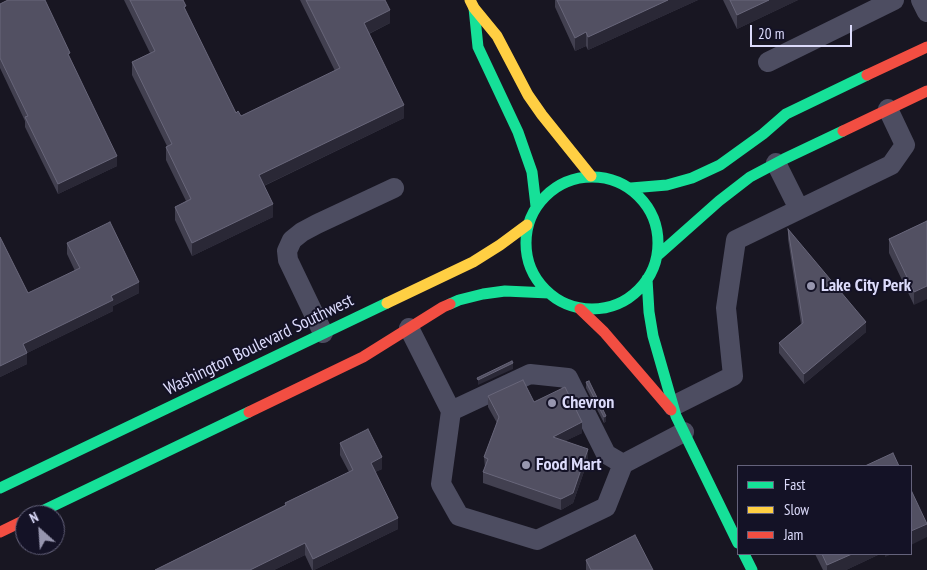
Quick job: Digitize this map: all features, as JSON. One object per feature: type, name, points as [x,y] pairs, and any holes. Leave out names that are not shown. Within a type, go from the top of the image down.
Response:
[{"type":"main road","points":[[472,4],[497,36],[528,95],[590,176]]},
{"type":"main road","points":[[472,4],[478,47],[518,132],[532,172],[536,206]]},
{"type":"main road","points":[[630,188],[668,185],[692,178],[720,166],[786,114],[927,47]]},
{"type":"main road","points":[[657,256],[719,201],[750,177],[927,91]]},
{"type":"main road","points":[[580,309],[603,308],[625,301],[643,287],[654,268],[657,256],[659,245],[656,223],[646,202],[630,188],[612,179],[590,176],[569,180],[551,190],[536,206],[527,225],[525,246],[530,266],[541,286],[559,301],[580,309],[604,332],[678,418]]},
{"type":"main road","name":"Washington Boulevard Southwest","points":[[0,488],[472,262],[500,246],[527,225]]},
{"type":"main road","points":[[647,279],[653,336],[678,418],[737,541]]},
{"type":"main road","points":[[55,505],[363,357],[443,307],[459,300],[505,291],[549,293]]},
{"type":"main road","points":[[0,532],[15,525]]},
{"type":"main road","points":[[744,555],[752,570]]},
{"type":"lane","points":[[768,62],[894,0]]},
{"type":"lane","points":[[921,0],[927,12]]},
{"type":"lane","points":[[409,328],[451,411],[441,484],[459,516],[537,540],[606,507],[623,464],[678,418],[733,376],[726,308],[736,240],[891,165],[905,145],[888,109]]},
{"type":"lane","points":[[776,163],[799,209]]},
{"type":"lane","points":[[323,333],[288,260],[287,251],[292,240],[317,224],[394,188]]},
{"type":"lane","points":[[451,411],[530,374],[568,378],[606,454],[623,464]]},
{"type":"building","points":[[8,0],[45,0],[70,53],[68,54],[117,156],[58,184],[25,117],[28,116],[0,58],[0,4]]},
{"type":"building","points":[[130,0],[183,0],[186,6],[184,7],[236,113],[238,111],[241,116],[340,68],[306,0],[385,0],[390,10],[364,23],[404,105],[259,175],[273,204],[192,243],[175,207],[191,199],[166,147],[172,144],[132,62],[155,51]]},
{"type":"building","points":[[557,0],[668,0],[588,37],[586,32],[575,38]]},
{"type":"building","points":[[730,0],[769,0],[737,15]]},
{"type":"building","points":[[927,221],[927,286],[914,292],[889,239]]},
{"type":"building","points":[[110,222],[139,282],[111,296],[113,300],[23,344],[27,353],[0,366],[0,237],[28,293],[80,268],[67,243]]},
{"type":"building","name":"Lake City Perk","points":[[788,229],[866,322],[804,374],[779,343],[803,323]]},
{"type":"building","points":[[512,361],[513,363],[478,380],[477,378]]},
{"type":"building","points":[[523,380],[534,402],[565,387],[582,422],[553,437],[588,449],[573,493],[561,499],[483,472],[488,459],[484,457],[499,417],[488,396]]},
{"type":"building","points":[[589,381],[606,416],[604,417],[586,382]]},
{"type":"building","points":[[368,429],[382,457],[371,463],[398,518],[313,559],[305,543],[250,570],[155,570],[353,470],[340,443]]},
{"type":"building","points":[[893,453],[899,465],[867,465]]},
{"type":"building","points":[[912,492],[927,524],[912,531]]},
{"type":"building","points":[[635,535],[653,570],[591,570],[586,560]]},
{"type":"building","points":[[822,555],[850,555],[827,565]]},
{"type":"traffic: fast","points":[[474,8],[478,47],[518,132],[532,172],[536,206]]},
{"type":"traffic: fast","points":[[631,188],[667,185],[692,178],[720,165],[763,134],[786,114],[867,75]]},
{"type":"traffic: fast","points":[[657,256],[719,201],[750,177],[843,131]]},
{"type":"traffic: fast","points":[[592,177],[605,178],[617,182],[639,196],[653,218],[657,230],[658,243],[657,256],[653,268],[639,290],[617,304],[605,308],[592,309],[579,308],[567,304],[545,290],[531,268],[527,256],[526,243],[527,230],[531,218],[545,196],[567,182],[579,178],[592,177]]},
{"type":"traffic: fast","points":[[647,279],[653,336],[676,416],[737,541]]},
{"type":"traffic: fast","points":[[450,304],[483,294],[505,291],[549,293]]},
{"type":"traffic: fast","points":[[0,488],[387,303]]},
{"type":"traffic: fast","points":[[55,505],[249,412]]},
{"type":"traffic: fast","points":[[744,555],[752,570]]},
{"type":"traffic: slow","points":[[470,0],[474,8],[497,36],[528,95],[591,176]]},
{"type":"traffic: slow","points":[[387,303],[473,262],[527,225]]},
{"type":"traffic: jam","points":[[867,75],[927,47]]},
{"type":"traffic: jam","points":[[843,131],[927,91]]},
{"type":"traffic: jam","points":[[249,412],[363,357],[450,304]]},
{"type":"traffic: jam","points":[[580,309],[604,332],[671,410]]},
{"type":"traffic: jam","points":[[0,532],[15,525]]},
{"type":"place","name":"Lake City Perk","points":[[811,286]]},
{"type":"place","name":"Chevron","points":[[552,403]]},
{"type":"place","name":"Food Mart","points":[[526,465]]}]
